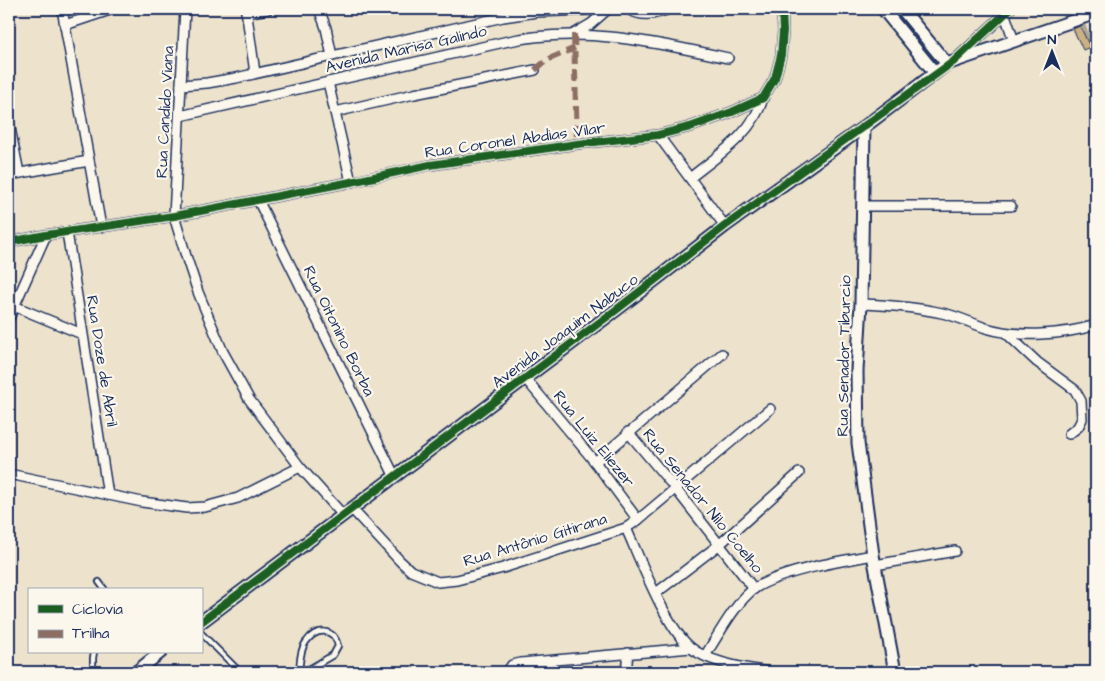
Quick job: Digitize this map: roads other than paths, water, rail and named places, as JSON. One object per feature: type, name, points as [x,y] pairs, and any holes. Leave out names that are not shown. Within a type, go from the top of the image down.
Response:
[{"type":"street","points":[[62,9],[101,227]]},
{"type":"street","points":[[65,25],[113,9]]},
{"type":"street","name":"Rua Candido Viana","points":[[174,216],[185,9]]},
{"type":"street","points":[[255,74],[246,11],[268,9]]},
{"type":"street","points":[[319,9],[326,28],[332,56]]},
{"type":"street","points":[[574,34],[610,9]]},
{"type":"street","name":"Avenida Marisa Galindo","points":[[181,85],[221,81],[255,74],[512,16],[551,11],[610,9]]},
{"type":"street","points":[[628,9],[640,15],[650,15],[670,9]]},
{"type":"street","points":[[690,178],[731,144],[756,116],[763,98],[776,78],[781,55],[782,9]]},
{"type":"street","points":[[883,9],[935,73]]},
{"type":"street","points":[[902,9],[950,63],[1006,10],[1014,40]]},
{"type":"street","name":"Avenida Joaquim Nabuco","points":[[202,621],[725,226],[935,73],[950,63],[1096,13]]},
{"type":"street","name":"Avenida Marisa Galindo","points":[[180,116],[516,39],[542,35],[574,34],[639,41],[728,58]]},
{"type":"street","points":[[335,112],[535,70]]},
{"type":"street","points":[[328,82],[351,182]]},
{"type":"street","name":"Rua Coronel Abdias Vilar","points":[[9,242],[174,216],[430,165],[577,144],[658,135],[732,112],[763,98]]},
{"type":"street","points":[[9,123],[19,173]]},
{"type":"street","name":"Rua Senador Tiburcio","points":[[864,126],[864,206],[857,371],[858,443],[874,560],[895,672]]},
{"type":"street","points":[[658,135],[725,226]]},
{"type":"street","points":[[9,175],[89,161]]},
{"type":"street","name":"Rua Oitonino Borba","points":[[258,200],[394,475]]},
{"type":"street","points":[[864,206],[1011,206]]},
{"type":"street","name":"Rua Antônio Gitirana","points":[[174,216],[198,292],[224,352],[249,399],[300,467],[411,571],[438,582],[457,580],[503,568],[626,528],[656,593],[680,637],[691,648],[705,656],[734,666],[770,672]]},
{"type":"street","name":"Rua Doze de Abril","points":[[67,232],[108,495]]},
{"type":"street","points":[[9,318],[46,235]]},
{"type":"street","points":[[861,304],[918,308],[944,313],[1006,333],[1061,333],[1096,325]]},
{"type":"street","points":[[14,306],[82,334]]},
{"type":"street","points":[[1006,333],[1037,362],[1075,390],[1081,402],[1082,419],[1078,427],[1069,434]]},
{"type":"street","points":[[595,462],[722,354]]},
{"type":"street","name":"Rua Luiz Eliezer","points":[[526,378],[595,462],[638,520]]},
{"type":"street","points":[[626,528],[770,409]]},
{"type":"street","name":"Rua Senador Nilo Coelho","points":[[628,432],[720,544],[754,589]]},
{"type":"street","points":[[9,474],[166,506],[206,507],[244,495],[300,467]]},
{"type":"street","points":[[656,593],[720,544],[799,473]]},
{"type":"street","points":[[705,656],[743,600],[754,589],[770,581],[803,570],[956,551]]},
{"type":"street","points":[[507,672],[512,665],[521,663],[691,648]]},
{"type":"street","points":[[626,672],[628,653]]},
{"type":"street","points":[[136,672],[158,654]]},
{"type":"lane","points":[[99,582],[104,588]]},
{"type":"lane","points":[[299,672],[303,648],[307,640],[314,635],[330,632],[335,636],[338,646],[333,655],[304,672]]},
{"type":"lane","points":[[202,634],[240,672]]},
{"type":"lane","points":[[93,672],[94,654]]}]
